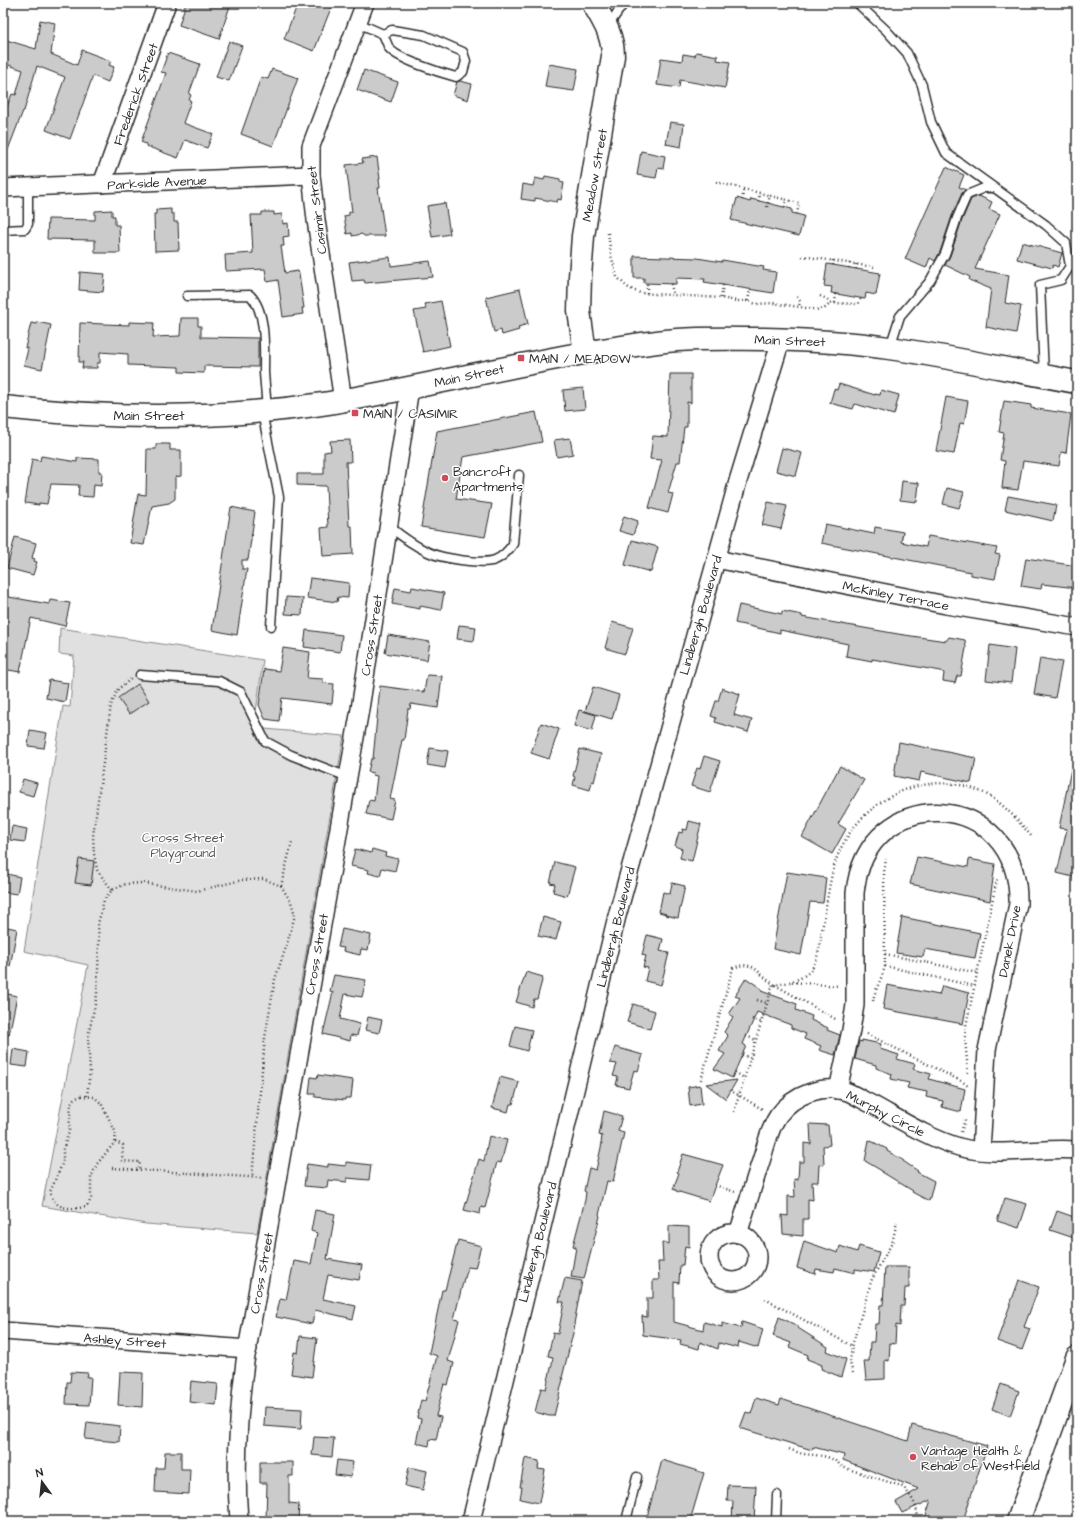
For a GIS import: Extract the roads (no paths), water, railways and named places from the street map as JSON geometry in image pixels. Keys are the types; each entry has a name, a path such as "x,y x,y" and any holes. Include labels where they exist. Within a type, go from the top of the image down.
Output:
{"main road":[{"name":"Meadow Street","path":"585,353 579,311 580,277 584,236 612,64 612,43 607,27 593,3"},
{"name":"Main Street","path":"3,409 60,413 183,416 264,411 343,400 410,388 501,368 623,346 688,339 730,338 829,342 889,348 1077,382"},
{"path":"1018,1521 1077,1358"}],"street":[{"name":"Frederick Street","path":"102,184 167,3"},
{"name":"Casimir Street","path":"343,400 310,175 311,146 365,3"},
{"name":"Parkside Avenue","path":"3,188 310,175"},
{"name":"Lindbergh Boulevard","path":"471,1521 617,916 738,481 781,340"},
{"name":"Cross Street","path":"239,1521 238,1484 242,1387 348,776 410,388"},
{"name":"McKinley Terrace","path":"716,560 946,605 1077,627"},
{"name":"Danek Drive","path":"838,1090 851,1030 855,990 855,893 857,880 866,855 882,834 898,823 916,815 929,813 956,815 974,822 991,833 1000,842 1007,853 1016,878 1018,891 1018,904 987,1050 981,1151"},
{"name":"Murphy Circle","path":"738,1234 768,1138 777,1117 785,1107 795,1099 827,1089 848,1092 939,1140 960,1147 981,1151 1003,1152 1056,1149 1077,1150"},
{"name":"Ashley Street","path":"3,1331 248,1349"}],"lane":[{"path":"607,27 624,3"},
{"path":"857,3 886,30 907,53 922,85 931,122 946,153 1046,225 1066,244 1070,266 1061,280 1040,285 1044,376"},
{"path":"358,23 383,34 390,49 397,55 456,77 463,72 466,62 463,52 424,35 392,30 383,34"},
{"path":"3,230 25,229 28,224 28,188"},
{"path":"889,348 900,316 930,281 945,254 967,195 984,188 994,188"},
{"path":"187,296 250,295 256,301 263,332 264,411 279,497 271,626"},
{"path":"388,526 417,547 438,556 480,562 495,560 507,553 513,544 519,475"},
{"path":"140,675 219,681 241,692 265,741 291,755 348,776"},
{"path":"626,1521 637,1477"},
{"path":"776,1521 777,1495"}],"place":[{"name":"MAIN / MEADOW","path":"521,358"},
{"name":"MAIN / CASIMIR","path":"355,413"},
{"name":"Bancroft Apartments","path":"445,478"},
{"name":"Vantage Health & Rehab of Westfield","path":"913,1457"}],"park label":[{"name":"Cross Street Playground","path":"183,844"}]}
